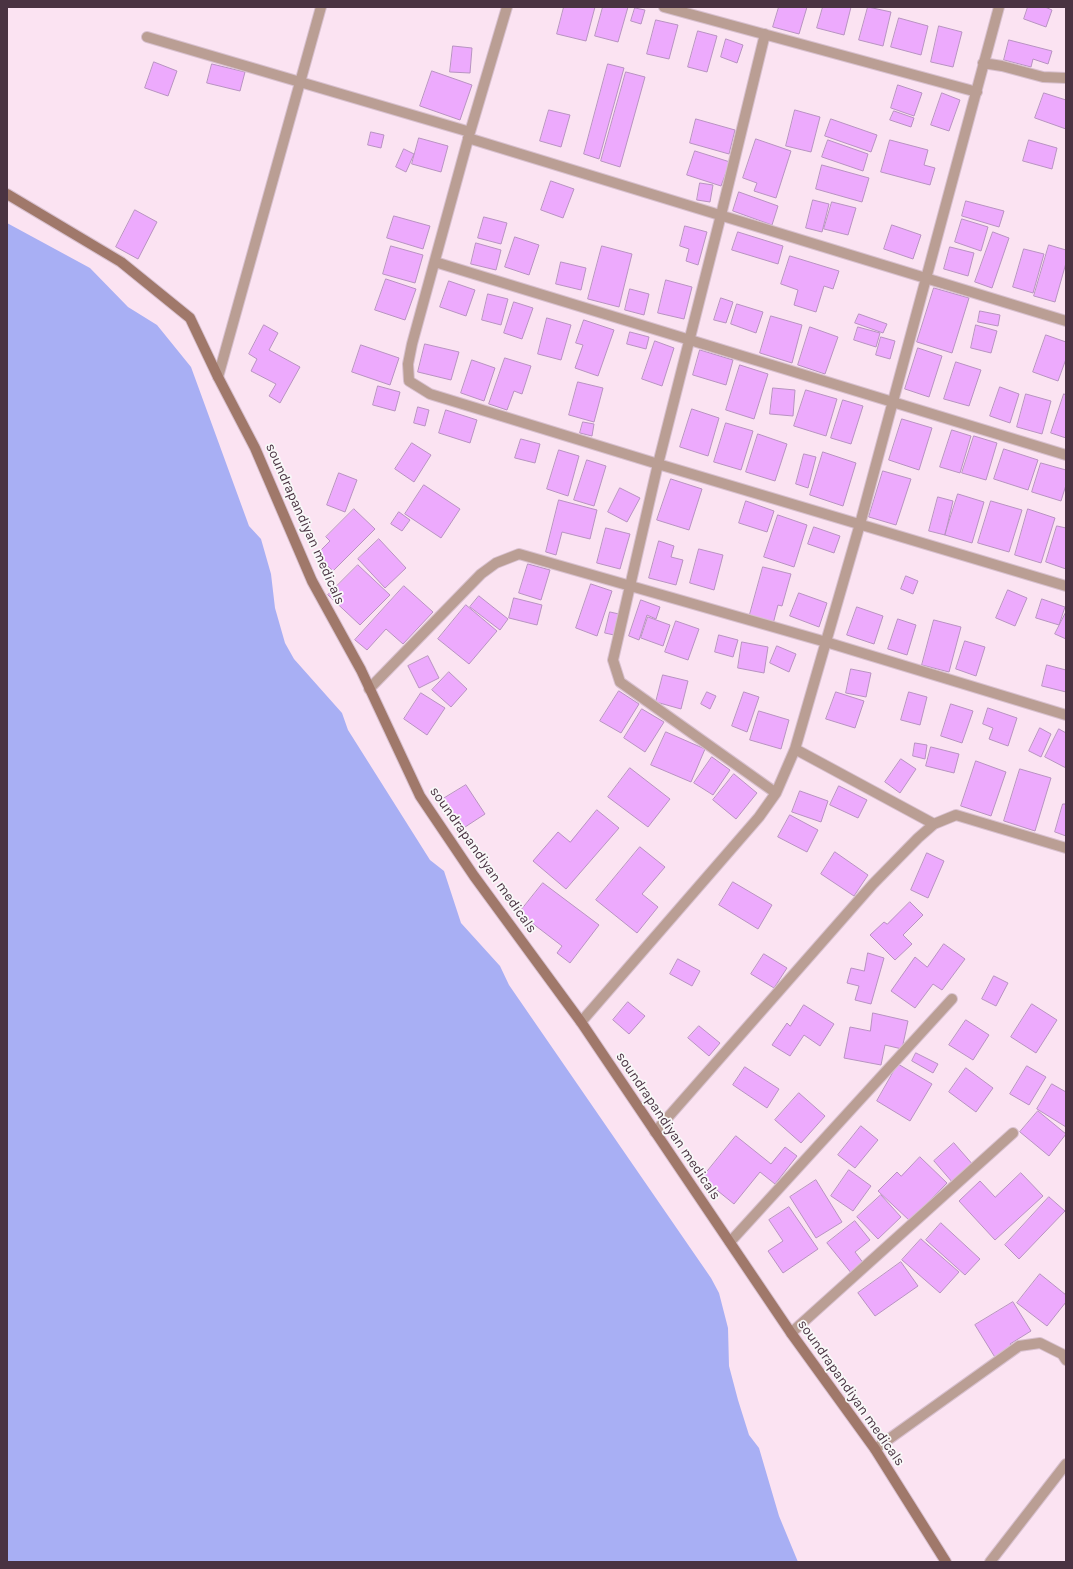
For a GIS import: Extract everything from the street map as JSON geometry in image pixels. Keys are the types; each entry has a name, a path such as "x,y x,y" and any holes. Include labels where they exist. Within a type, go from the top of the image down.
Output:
{"main road":[{"name":"soundrapandiyan medicals","path":"7,194 121,262 190,318 218,377 255,448 312,581 369,689 420,796 474,876 581,1022 791,1333 875,1449 946,1562"}],"street":[{"path":"218,377 322,7"},
{"path":"507,7 469,135 412,344 408,364 409,381 430,394 1066,586"},
{"path":"664,7 977,92"},
{"path":"581,1022 759,817 776,793 795,749 860,524 999,7"},
{"path":"765,34 722,216 658,464 613,660 620,682 776,793"},
{"path":"147,37 469,135 722,216 1066,321"},
{"path":"984,63 1043,77 1066,78"},
{"path":"435,262 1066,455"},
{"path":"369,689 481,574 496,563 519,554 826,642 1066,715"},
{"path":"795,749 934,824"},
{"path":"655,1132 873,884 934,824 956,815 1066,848"},
{"path":"730,1242 952,999"},
{"path":"791,1333 1013,1132"},
{"path":"875,1449 1019,1346 1040,1343 1062,1354 1066,1360"},
{"path":"990,1562 1066,1464"}],"water":[{"path":"7,223 90,268 128,307 157,325 191,367 249,526 261,539 271,574 275,608 285,643 294,659 342,713 348,730 430,860 444,871 461,923 500,966 509,985 711,1278 719,1293 728,1328 729,1366 738,1400 749,1435 759,1448 779,1516 798,1562 7,1562"}],"building":[{"path":"564,7 595,7 586,41 557,34"},
{"path":"603,7 628,7 618,42 595,36"},
{"path":"779,7 807,7 799,34 773,27"},
{"path":"823,7 851,7 844,35 817,28"},
{"path":"868,7 891,12 883,46 859,40"},
{"path":"1028,7 1045,7 1052,10 1046,27 1024,19"},
{"path":"635,8 645,10 641,24 631,21"},
{"path":"899,18 928,26 921,55 891,47"},
{"path":"656,20 678,25 669,59 647,54"},
{"path":"939,26 962,32 953,67 931,62"},
{"path":"698,31 717,36 707,72 688,67"},
{"path":"726,39 743,45 737,63 721,57"},
{"path":"1009,40 1052,51 1048,64 1033,59 1031,67 1004,60"},
{"path":"453,46 472,48 470,73 450,72"},
{"path":"154,62 177,71 168,96 145,88"},
{"path":"212,64 245,72 240,91 207,83"},
{"path":"608,64 624,68 599,159 584,154"},
{"path":"432,71 472,85 460,120 420,106"},
{"path":"626,72 645,77 620,167 601,161"},
{"path":"898,85 922,93 914,116 891,108"},
{"path":"942,93 960,100 949,131 931,125"},
{"path":"1044,93 1066,100 1066,129 1035,118"},
{"path":"549,110 570,115 561,147 540,141"},
{"path":"795,110 820,117 811,152 786,146"},
{"path":"894,111 914,118 911,127 890,120"},
{"path":"696,119 735,130 729,154 690,143"},
{"path":"831,119 877,135 871,152 825,136"},
{"path":"371,132 384,135 381,148 368,145"},
{"path":"419,138 448,146 441,172 412,164"},
{"path":"756,139 791,151 776,198 754,191 757,183 743,178"},
{"path":"828,140 868,154 863,171 822,157"},
{"path":"890,140 928,150 924,165 935,168 930,185 881,172"},
{"path":"1029,140 1057,148 1052,169 1023,161"},
{"path":"404,149 414,154 406,172 396,167"},
{"path":"695,151 730,162 721,186 687,175"},
{"path":"822,165 869,178 862,202 816,189"},
{"path":"551,181 574,189 563,218 541,210"},
{"path":"700,183 713,185 710,202 697,200"},
{"path":"739,192 778,206 772,225 733,211"},
{"path":"813,200 829,204 822,232 806,228"},
{"path":"966,201 1004,211 999,227 962,216"},
{"path":"832,202 856,208 848,235 824,229"},
{"path":"135,210 157,222 138,259 116,247"},
{"path":"394,216 430,226 423,249 387,238"},
{"path":"484,217 507,223 501,244 478,238"},
{"path":"962,219 988,227 981,251 955,242"},
{"path":"892,225 921,235 913,259 884,249"},
{"path":"685,226 707,232 698,265 686,261 689,249 680,246"},
{"path":"738,232 783,246 778,264 732,250"},
{"path":"993,232 1009,238 992,288 975,282"},
{"path":"515,237 539,245 529,275 505,267"},
{"path":"476,243 501,250 496,270 471,264"},
{"path":"1049,245 1066,250 1066,263 1055,302 1034,296"},
{"path":"391,246 423,255 415,283 383,274"},
{"path":"602,246 632,254 619,307 588,299"},
{"path":"950,247 974,253 968,276 944,269"},
{"path":"1024,249 1044,254 1033,293 1013,287"},
{"path":"790,256 839,271 833,289 824,286 816,312 794,305 798,290 781,284"},
{"path":"561,262 586,268 581,290 556,284"},
{"path":"386,279 416,289 405,320 375,310"},
{"path":"666,280 692,287 684,319 658,313"},
{"path":"449,281 475,290 466,316 440,307"},
{"path":"934,288 969,298 952,353 917,342"},
{"path":"630,289 649,294 644,315 625,310"},
{"path":"488,294 508,299 501,325 482,320"},
{"path":"721,298 733,302 726,323 714,320"},
{"path":"514,302 533,308 522,339 504,333"},
{"path":"737,304 763,312 756,333 731,324"},
{"path":"980,311 1000,315 998,326 978,322"},
{"path":"859,314 887,324 883,333 855,323"},
{"path":"771,316 802,325 792,363 760,353"},
{"path":"547,318 571,325 561,360 538,354"},
{"path":"584,320 614,330 598,376 575,368 583,345 576,343"},
{"path":"264,325 278,333 269,350 300,367 280,403 269,396 276,384 251,371 257,359 249,354"},
{"path":"976,325 997,331 991,353 971,348"},
{"path":"810,327 838,337 825,374 798,365"},
{"path":"858,327 880,333 876,347 854,340"},
{"path":"630,332 649,337 646,349 627,344"},
{"path":"1046,335 1066,342 1066,359 1058,381 1033,372"},
{"path":"881,337 895,341 890,359 876,355"},
{"path":"655,341 674,348 662,386 642,379"},
{"path":"425,344 459,352 451,380 418,372"},
{"path":"361,345 399,358 390,385 352,372"},
{"path":"918,348 942,356 929,397 905,389"},
{"path":"700,350 733,360 726,385 693,375"},
{"path":"505,358 531,366 522,394 514,391 507,410 489,404"},
{"path":"472,360 495,368 484,401 461,393"},
{"path":"956,362 981,370 969,406 944,399"},
{"path":"740,365 768,374 754,419 726,410"},
{"path":"578,382 603,388 594,422 569,415"},
{"path":"378,386 400,392 395,411 373,405"},
{"path":"1000,387 1019,394 1010,423 990,416"},
{"path":"773,388 795,390 793,416 770,414"},
{"path":"806,390 837,399 826,436 794,426"},
{"path":"1026,394 1051,401 1042,434 1017,427"},
{"path":"1064,394 1066,395 1066,438 1051,433"},
{"path":"843,400 863,406 851,444 831,438"},
{"path":"418,407 429,410 425,426 414,423"},
{"path":"692,409 719,418 708,456 680,447"},
{"path":"446,410 477,420 470,443 439,433"},
{"path":"902,419 932,428 919,470 889,460"},
{"path":"583,422 594,424 592,436 580,433"},
{"path":"726,423 753,431 741,470 714,462"},
{"path":"952,430 971,436 960,473 940,467"},
{"path":"758,434 787,444 775,481 746,472"},
{"path":"974,436 997,443 986,480 962,473"},
{"path":"521,439 540,444 535,463 515,458"},
{"path":"412,443 431,455 414,482 395,469"},
{"path":"1004,449 1038,460 1028,490 994,479"},
{"path":"559,450 579,456 568,496 547,489"},
{"path":"823,452 856,463 843,506 810,495"},
{"path":"804,454 816,457 808,488 796,484"},
{"path":"587,460 606,466 594,506 574,500"},
{"path":"1041,463 1066,470 1066,485 1061,501 1032,492"},
{"path":"883,471 911,479 896,525 869,517"},
{"path":"339,473 357,480 345,512 327,505"},
{"path":"671,479 702,489 689,530 657,520"},
{"path":"424,485 460,509 441,538 405,514"},
{"path":"620,488 640,498 627,522 608,512"},
{"path":"958,494 984,502 972,543 945,535"},
{"path":"938,497 953,501 945,535 929,531"},
{"path":"559,500 597,510 590,539 562,532 556,555 546,552"},
{"path":"746,501 774,511 767,532 739,523"},
{"path":"991,501 1022,510 1009,552 978,543"},
{"path":"354,509 375,529 333,571 316,555 330,541 326,537"},
{"path":"1028,509 1055,518 1041,563 1015,555"},
{"path":"399,512 410,520 402,531 391,524"},
{"path":"778,515 807,525 794,567 764,557"},
{"path":"1057,526 1066,528 1066,569 1046,562"},
{"path":"814,527 840,536 834,553 808,544"},
{"path":"606,528 630,534 620,569 597,563"},
{"path":"379,539 406,568 385,588 358,559"},
{"path":"659,541 674,546 671,557 683,560 676,585 649,578"},
{"path":"699,549 723,555 714,590 690,583"},
{"path":"528,564 550,570 541,600 519,593"},
{"path":"358,565 390,595 360,625 328,595"},
{"path":"763,567 791,574 782,606 778,605 773,624 749,618"},
{"path":"906,576 918,581 913,594 901,589"},
{"path":"591,584 612,591 597,636 576,628"},
{"path":"404,586 433,612 403,644 386,629 367,650 355,640"},
{"path":"1008,590 1027,598 1015,626 996,618"},
{"path":"799,593 827,603 819,627 790,616"},
{"path":"479,596 508,619 500,630 470,607"},
{"path":"514,598 542,605 537,625 509,618"},
{"path":"1042,599 1065,607 1059,625 1036,618"},
{"path":"641,600 660,607 656,619 647,615 639,640 629,636"},
{"path":"466,605 497,631 469,664 438,639"},
{"path":"857,607 883,616 874,644 847,635"},
{"path":"610,612 619,614 614,635 605,633"},
{"path":"1066,612 1066,639 1055,634"},
{"path":"648,617 670,625 663,646 641,638"},
{"path":"898,619 916,625 907,655 888,649"},
{"path":"934,620 961,627 949,672 922,665"},
{"path":"676,621 699,629 688,660 665,652"},
{"path":"719,635 738,640 733,657 715,652"},
{"path":"965,641 985,647 976,676 956,669"},
{"path":"742,642 768,647 764,673 738,668"},
{"path":"777,646 796,654 789,672 770,663"},
{"path":"428,656 439,678 419,688 408,666"},
{"path":"1047,665 1066,670 1066,692 1042,686"},
{"path":"851,669 871,673 866,697 846,693"},
{"path":"449,672 467,689 451,707 432,690"},
{"path":"663,675 688,681 681,709 656,702"},
{"path":"619,691 639,704 621,733 600,721"},
{"path":"707,692 716,696 710,709 701,704"},
{"path":"744,692 759,697 747,732 732,726"},
{"path":"836,692 864,701 855,728 826,719"},
{"path":"909,692 927,697 920,725 901,720"},
{"path":"421,693 445,708 427,735 404,719"},
{"path":"951,704 973,711 962,743 941,736"},
{"path":"988,708 1017,718 1008,746 989,739 993,728 983,724"},
{"path":"642,709 664,722 645,752 624,738"},
{"path":"759,711 789,720 781,749 750,740"},
{"path":"1040,728 1051,734 1041,757 1029,751"},
{"path":"1059,729 1066,733 1066,768 1045,757"},
{"path":"666,732 705,749 691,782 651,765"},
{"path":"915,743 927,745 925,759 913,756"},
{"path":"931,747 959,754 954,773 926,766"},
{"path":"712,757 730,770 713,795 694,783"},
{"path":"901,759 916,769 900,793 885,782"},
{"path":"976,761 1006,772 991,816 961,806"},
{"path":"630,768 670,799 648,827 608,797"},
{"path":"1020,769 1051,778 1035,831 1004,821"},
{"path":"734,774 757,793 736,819 713,800"},
{"path":"466,785 485,814 462,829 443,799"},
{"path":"839,786 867,800 858,818 830,805"},
{"path":"800,791 828,801 821,822 792,812"},
{"path":"1063,804 1066,804 1066,836 1055,832"},
{"path":"597,810 619,828 566,889 533,861 558,832 570,842"},
{"path":"790,815 818,830 807,852 778,837"},
{"path":"640,847 665,867 642,894 658,907 637,933 596,900"},
{"path":"835,852 868,875 854,896 821,874"},
{"path":"927,853 944,861 928,898 911,890"},
{"path":"733,882 772,905 758,929 719,905"},
{"path":"543,883 599,925 570,963 557,953 562,946 519,913"},
{"path":"910,902 923,915 903,935 912,944 895,960 870,935 884,922 887,924"},
{"path":"944,944 965,959 942,990 933,984 915,1008 891,991 915,957 927,967"},
{"path":"868,953 884,958 871,1004 855,1000 859,986 847,983 851,968 864,971"},
{"path":"764,954 787,968 774,988 751,974"},
{"path":"678,959 700,971 692,986 670,974"},
{"path":"994,976 1008,983 996,1006 982,999"},
{"path":"628,1002 645,1016 629,1034 613,1020"},
{"path":"1032,1004 1057,1020 1036,1053 1011,1037"},
{"path":"804,1005 834,1024 820,1046 804,1035 790,1056 772,1045 787,1023 790,1026"},
{"path":"873,1013 908,1021 902,1049 885,1045 881,1065 844,1058 850,1027 870,1031"},
{"path":"966,1020 989,1035 973,1060 949,1045"},
{"path":"699,1026 720,1043 709,1056 688,1038"},
{"path":"916,1053 938,1064 933,1073 912,1061"},
{"path":"898,1064 932,1084 910,1121 877,1101"},
{"path":"1027,1066 1046,1077 1029,1105 1010,1094"},
{"path":"745,1067 779,1089 767,1108 733,1085"},
{"path":"966,1068 993,1088 976,1112 949,1092"},
{"path":"1052,1084 1066,1092 1066,1127 1037,1109"},
{"path":"799,1093 825,1116 801,1143 775,1120"},
{"path":"1038,1111 1066,1134 1049,1156 1020,1132"},
{"path":"861,1126 878,1140 855,1168 838,1155"},
{"path":"736,1136 771,1164 785,1147 797,1156 775,1184 760,1172 734,1204 702,1178"},
{"path":"954,1143 974,1166 953,1183 934,1161"},
{"path":"920,1157 947,1183 910,1221 878,1191 897,1172 901,1176"},
{"path":"849,1170 871,1186 853,1211 831,1196"},
{"path":"1021,1173 1043,1196 995,1240 959,1201 980,1181 995,1197"},
{"path":"816,1180 842,1222 816,1238 790,1197"},
{"path":"881,1195 901,1217 878,1239 857,1217"},
{"path":"1049,1197 1065,1211 1019,1259 1005,1245"},
{"path":"789,1207 818,1249 783,1273 768,1251 783,1241 769,1220"},
{"path":"855,1221 870,1240 855,1252 864,1264 852,1274 827,1243"},
{"path":"941,1223 980,1259 965,1275 926,1240"},
{"path":"921,1239 959,1272 940,1293 902,1260"},
{"path":"901,1262 918,1286 875,1316 858,1293"},
{"path":"1040,1274 1066,1295 1066,1302 1047,1326 1017,1303"},
{"path":"1013,1302 1031,1331 1010,1344 1013,1348 996,1359 975,1325"}]}
